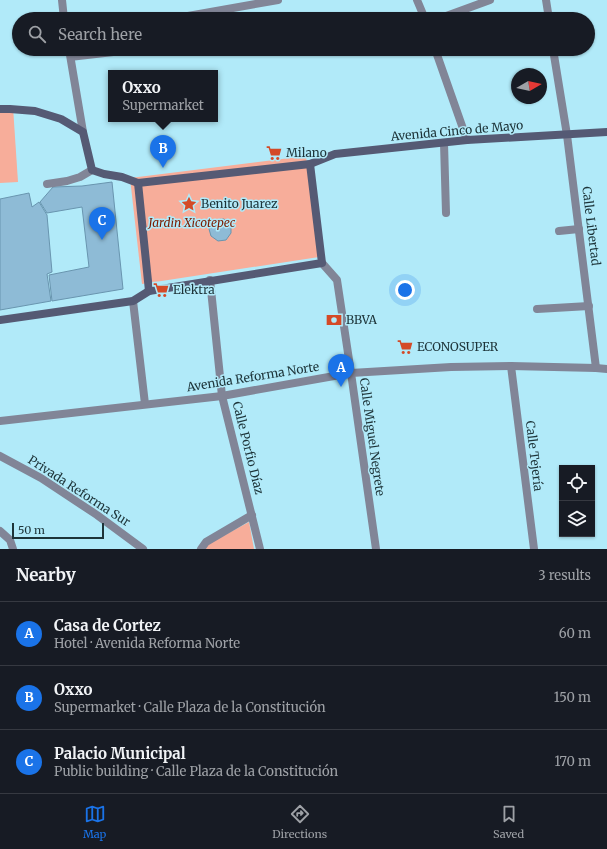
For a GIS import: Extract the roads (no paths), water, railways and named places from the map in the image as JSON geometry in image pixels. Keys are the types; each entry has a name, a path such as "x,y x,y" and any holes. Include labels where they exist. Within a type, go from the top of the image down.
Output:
{"street":[{"path":"62,0 63,12"},
{"path":"223,0 224,9"},
{"path":"210,12 278,0"},
{"path":"417,0 422,12"},
{"path":"457,12 490,0"},
{"path":"546,0 548,12"},
{"path":"438,56 468,140"},
{"name":"Calle Libertad","path":"554,56 567,135 596,368"},
{"path":"70,58 83,132 92,170"},
{"path":"0,109 35,111 61,119 83,132"},
{"name":"Avenida Cinco de Mayo","path":"138,183 310,164 335,154 444,142 607,132"},
{"path":"444,142 446,213"},
{"path":"0,320 133,301 149,291 322,263 310,164"},
{"path":"47,184 67,181 80,177 92,170 122,177 138,183 149,291"},
{"path":"559,231 579,229"},
{"name":"Calle Miguel Negrete","path":"322,263 337,280 376,549"},
{"name":"Calle Porfio Díaz","path":"210,280 222,396 260,549"},
{"path":"133,301 145,404"},
{"path":"536,309 589,306"},
{"name":"Avenida Reforma Norte","path":"0,421 222,396 351,373 451,367 511,366 607,369"},
{"name":"Calle Tejería","path":"511,366 534,549"},
{"name":"Privada Reforma Sur","path":"0,456 41,478 97,515 143,549"},
{"path":"201,549 206,542 252,515"},
{"path":"0,531 10,540 13,549"}],"lane":[{"path":"70,58 87,56"}],"place":[{"name":"Milano","path":"274,153"},
{"name":"Oxxo","path":"163,168"},
{"name":"Benito Juarez","path":"189,204"},
{"name":"Palacio Municipal","path":"102,240"},
{"name":"Elektra","path":"161,290"},
{"name":"BBVA","path":"334,320"},
{"name":"ECONOSUPER","path":"405,347"},
{"name":"Casa de Cortez","path":"341,387"}],"park label":[{"name":"Jardin Xicotepec","path":"192,223"}]}
